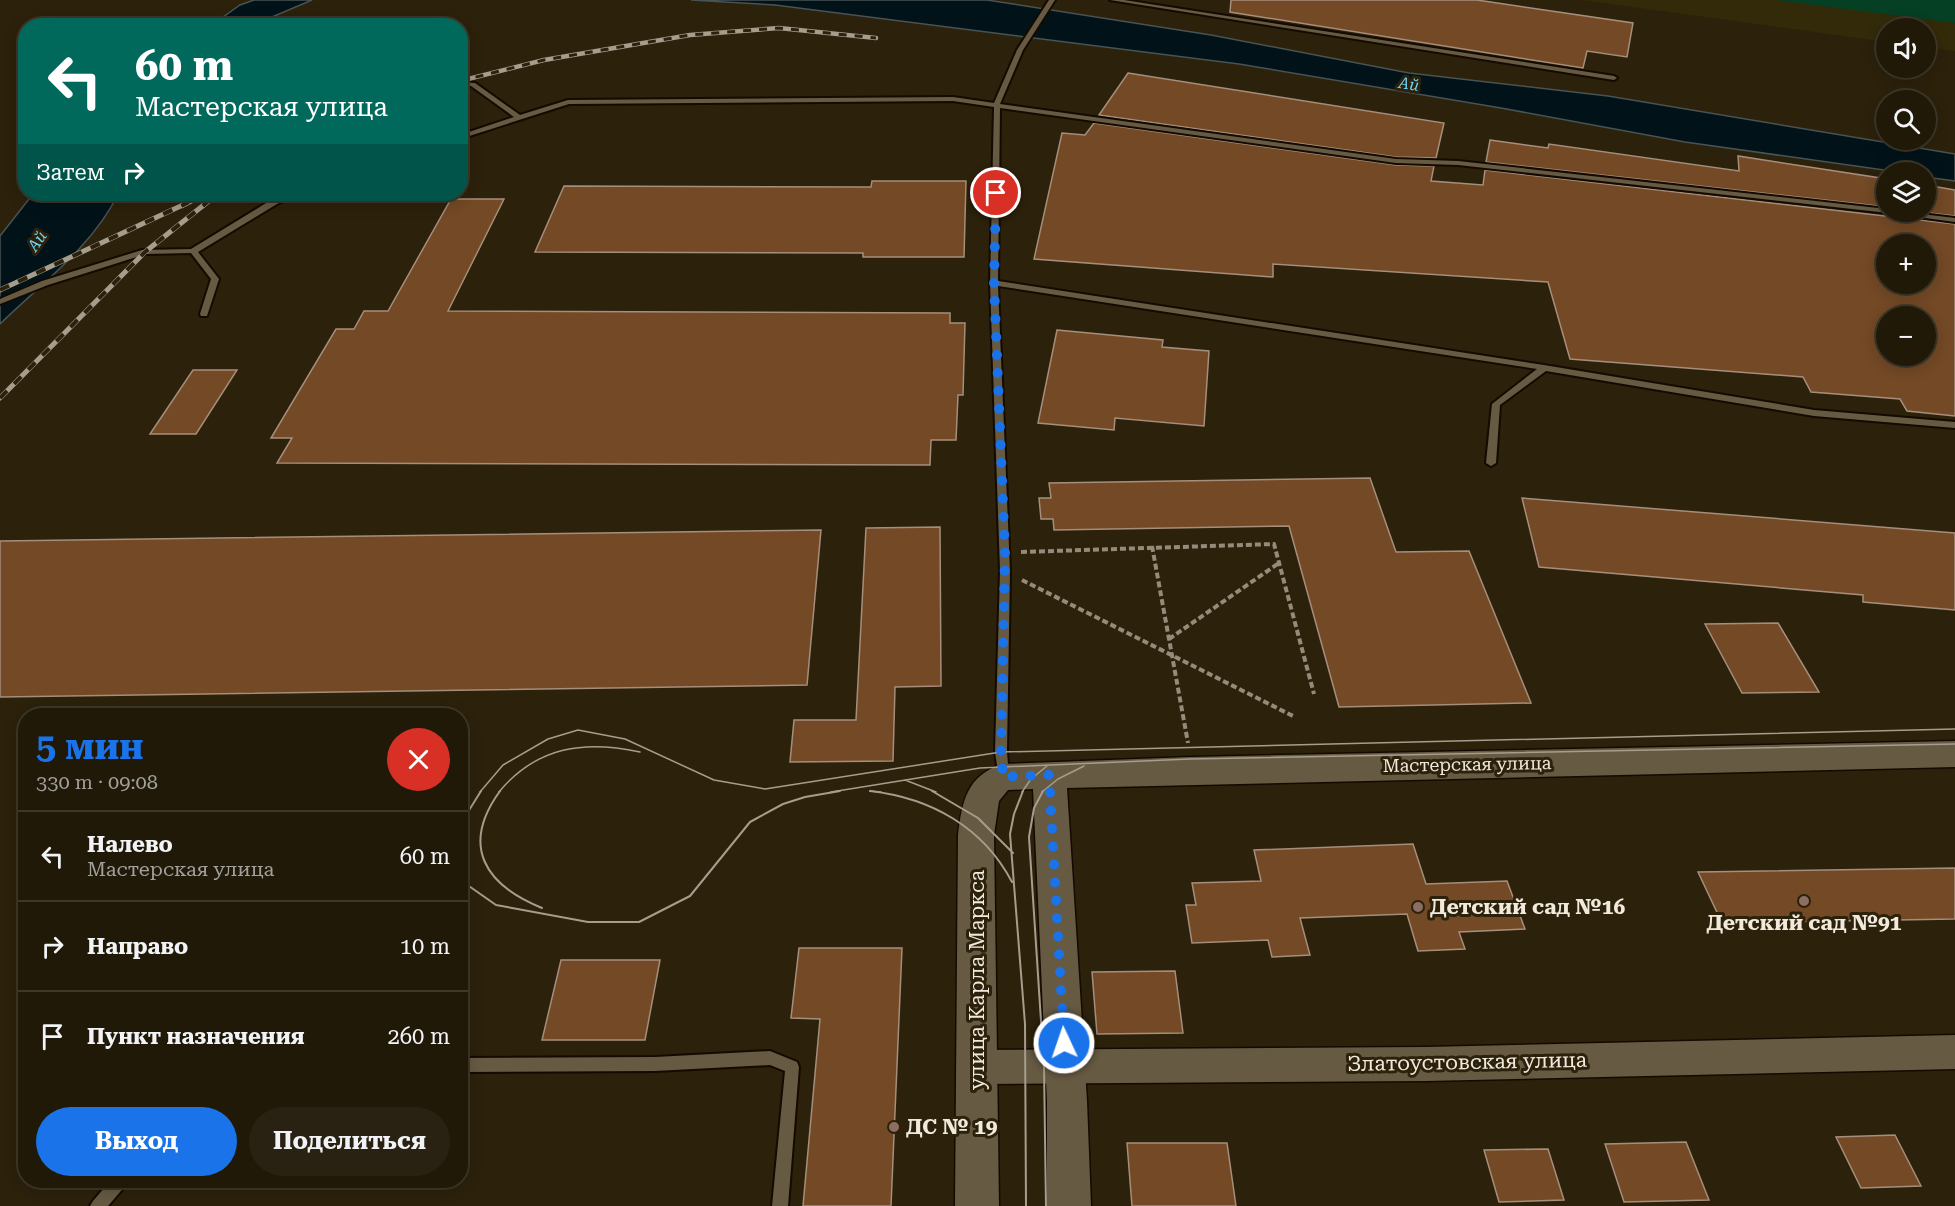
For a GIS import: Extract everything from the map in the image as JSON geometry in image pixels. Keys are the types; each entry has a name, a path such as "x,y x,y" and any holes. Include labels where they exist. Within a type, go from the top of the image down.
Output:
{"main road":[{"name":"Мастерская улица","path":"994,784 1049,775 1190,770 1955,754"},
{"path":"1049,775 1065,1066 1069,1206"},
{"name":"улица Карла Маркса","path":"977,1206 976,835 977,818 994,784"}],"street":[{"name":"Златоустовская улица","path":"978,1067 1426,1064 1955,1052"}],"lane":[{"path":"994,784 1001,752 1005,571 994,283 997,104 1020,50 1051,0"},
{"path":"1113,0 1614,78"},
{"path":"468,84 473,84 519,118"},
{"path":"468,134 568,102 953,99 1396,161 1458,163 1772,200 1876,210"},
{"path":"0,302 45,283 145,252 193,251 277,201"},
{"path":"1936,217 1955,220"},
{"path":"193,251 215,279 204,314"},
{"path":"994,283 1544,368 1815,413 1955,425"},
{"path":"1491,463 1496,404 1544,368"},
{"path":"468,1065 655,1064 770,1058 792,1067 780,1206"},
{"path":"98,1206 114,1188"}],"path":[{"path":"1005,553 1152,546 1274,544 1314,693"},
{"path":"1152,546 1174,656 1190,770"},
{"path":"1169,639 1279,563"},
{"path":"1005,571 1293,716"}],"green space":[{"path":"1707,0 1955,0 1955,31 1936,29 1936,18 1876,18 1876,21"}],"sand":[{"path":"1582,0 1777,0 1916,18 1876,18 1876,40"},
{"path":"1936,21 1955,23 1955,51 1936,48"}],"water":[{"path":"254,0 312,0 270,18 222,18 240,5"},
{"name":"Ай","path":"691,0 987,0 1211,35 1409,73 1608,96 1876,141 1876,150 1931,150 1955,154 1955,181 1936,178 1936,162 1876,162 1876,169 1685,142 1239,64 775,5"},
{"name":"Ай","path":"28,201 114,201 95,231 65,264 0,324 0,236"}],"building":[{"path":"1231,0 1477,0 1633,23 1627,57 1587,51 1583,68 1230,12"},
{"path":"1128,73 1444,123 1436,158 1396,157 1099,115"},
{"path":"1094,123 1396,165 1434,166 1431,181 1483,185 1485,170 1876,215 1876,222 1955,224 1955,416 1907,411 1900,399 1811,392 1803,377 1570,359 1548,282 1273,264 1273,277 1034,259 1062,133 1085,135"},
{"path":"1490,140 1548,148 1549,144 1739,171 1738,156 1876,177 1876,206 1486,162"},
{"path":"872,181 966,181 964,257 863,257 863,253 535,252 564,186 871,187"},
{"path":"1936,187 1955,190 1955,216 1936,214"},
{"path":"504,199 448,311 950,313 950,323 965,323 963,395 958,395 956,440 931,440 930,465 277,463 292,438 271,438 336,329 354,329 364,311 388,311 450,201"},
{"path":"1057,330 1163,340 1162,347 1209,351 1204,426 1115,418 1114,430 1038,423"},
{"path":"193,370 237,370 196,434 150,434"},
{"path":"1370,478 1396,552 1469,551 1531,703 1339,707 1289,526 1054,530 1053,519 1041,519 1039,498 1051,498 1049,483"},
{"path":"1522,498 1955,533 1955,610 1863,602 1863,595 1539,567"},
{"path":"940,527 941,686 895,687 893,761 790,762 794,720 856,720 866,528"},
{"path":"821,530 807,685 0,697 0,541"},
{"path":"1778,623 1819,692 1742,693 1705,624"},
{"path":"1413,844 1426,884 1507,881 1525,929 1459,932 1465,949 1418,951 1407,914 1300,918 1310,955 1272,957 1268,940 1192,943 1186,905 1196,905 1192,883 1261,881 1254,850"},
{"path":"1955,868 1955,919 1722,923 1698,872"},
{"path":"799,948 902,948 891,1206 803,1206 820,1019 791,1018"},
{"path":"561,960 660,960 645,1040 542,1040"},
{"path":"1175,971 1183,1033 1097,1034 1092,972"},
{"path":"1895,1135 1921,1186 1861,1188 1836,1137"},
{"path":"1686,1142 1709,1200 1624,1202 1605,1144"},
{"path":"1127,1143 1227,1143 1236,1206 1132,1206"},
{"path":"1548,1149 1564,1200 1499,1202 1484,1150"}],"tram line":[{"path":"480,792 503,765 548,739 578,730 625,739 714,780 765,789 1001,752 1955,729"},
{"path":"905,780 980,768 1190,759 1955,744"},
{"path":"500,791 529,765 563,750 600,747 640,752"},
{"path":"1022,792 1031,779 1047,766"},
{"path":"1043,791 1058,779 1084,766"},
{"path":"831,792 905,780"},
{"path":"905,780 936,792"},
{"path":"468,812 481,791"},
{"path":"500,791 488,811 482,829 481,846 485,862 493,875 506,888 522,899 542,908"},
{"path":"468,885 496,905 588,922 639,922 690,896 750,822 783,804 805,797 840,791"},
{"path":"881,792 870,791 914,800 953,819 986,846 1012,882"},
{"path":"932,791 978,818 1011,851"},
{"path":"1011,851 1010,834 1014,814 1023,791"},
{"path":"1043,791 1034,808 1029,837 1044,1067 1046,1206"},
{"path":"1011,851 1025,1024 1026,1206"}],"railway":[{"path":"468,79 544,60 690,35 779,28 876,38"},
{"path":"182,206 192,201"},
{"path":"203,206 209,201"},
{"path":"0,290 185,204"},
{"path":"0,398 145,252 205,204"}],"place":[{"name":"Детский сад №91","path":"1804,901"},
{"name":"Детский сад №16","path":"1418,907"},
{"name":"ДС № 19","path":"894,1127"}],"route":[{"path":"996,193 994,283 1005,553 1001,752 1003,777 1049,775 1064,1043"}]}
